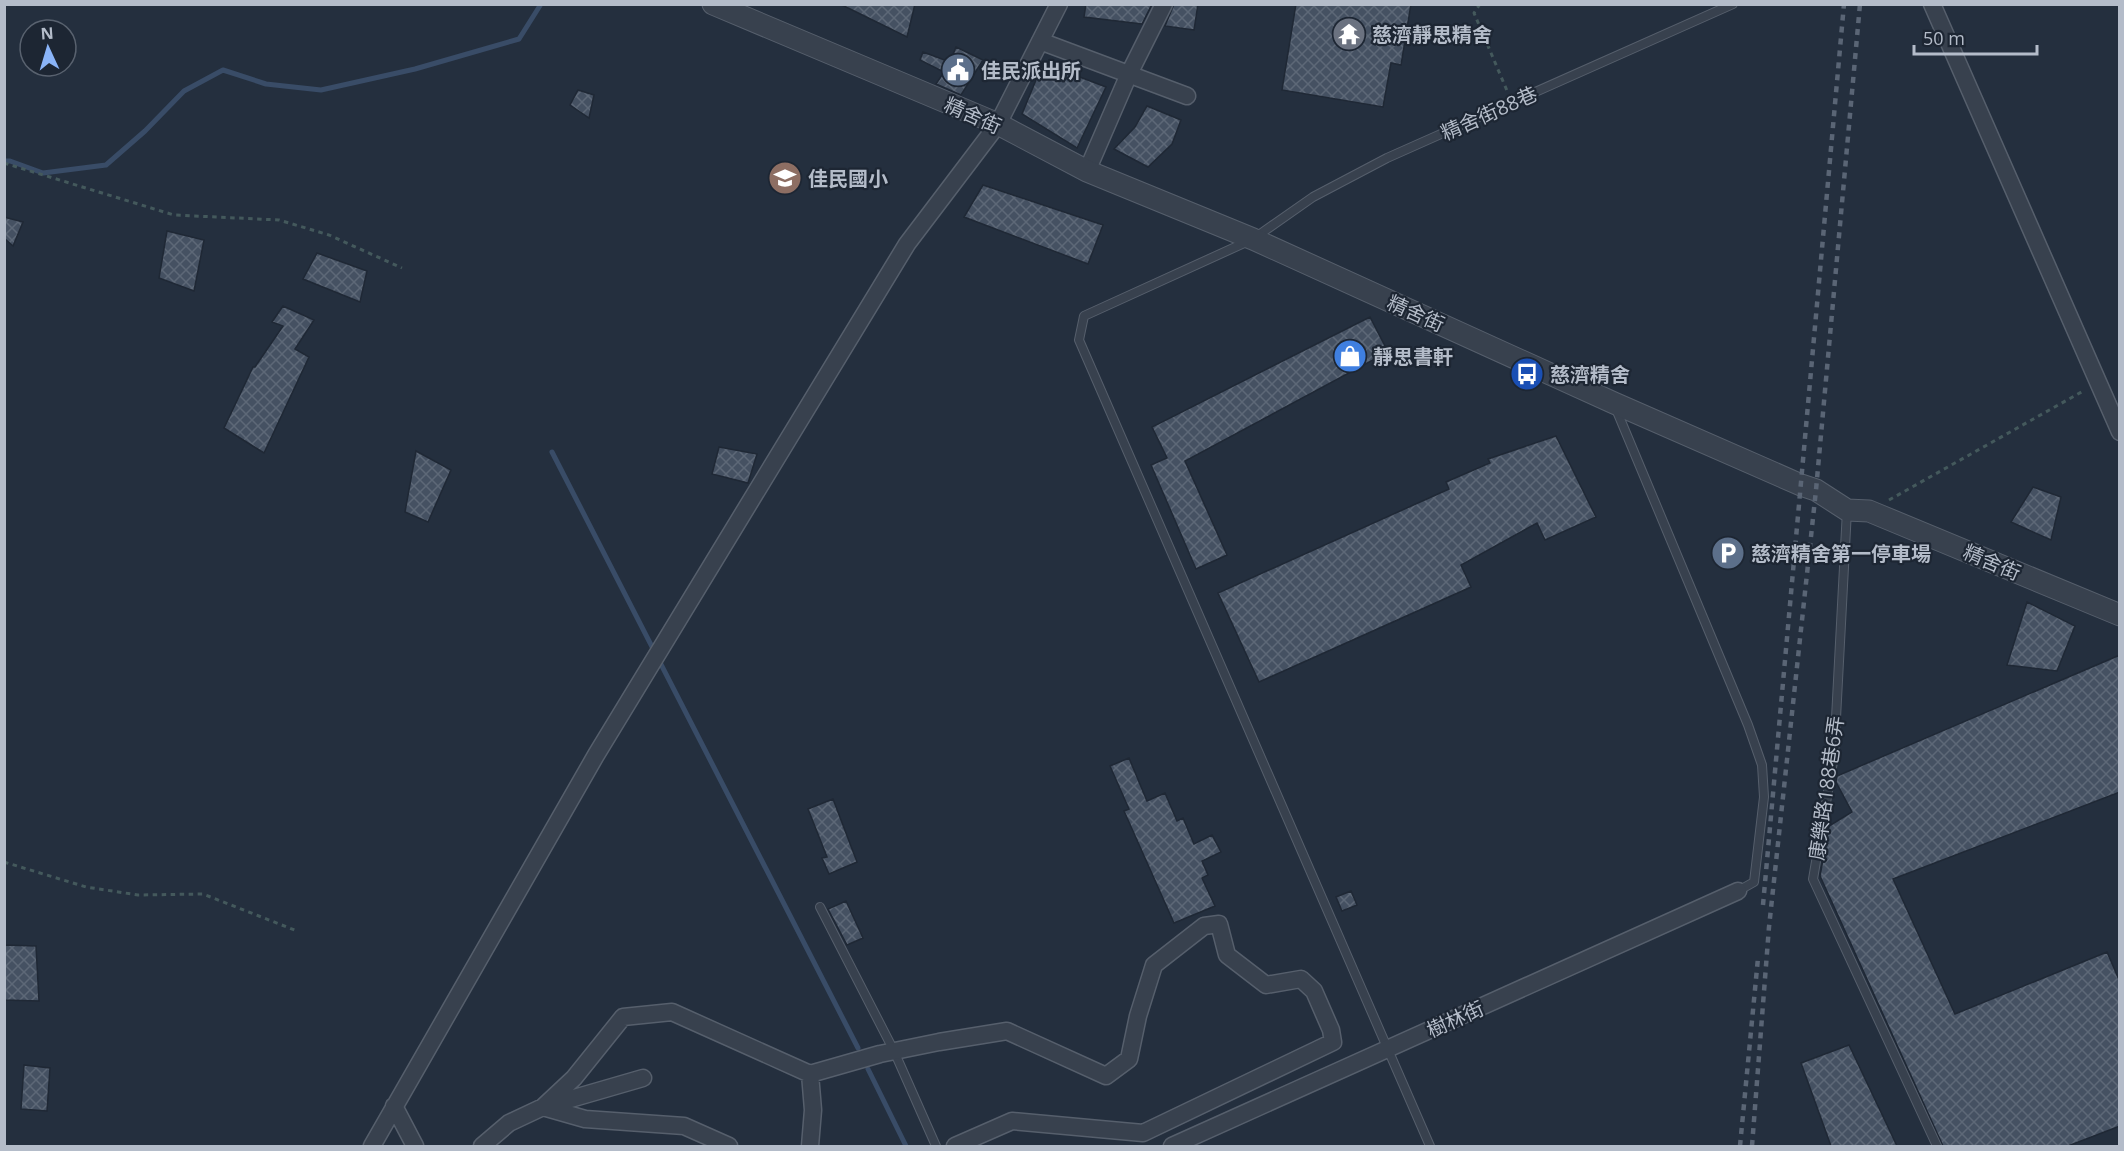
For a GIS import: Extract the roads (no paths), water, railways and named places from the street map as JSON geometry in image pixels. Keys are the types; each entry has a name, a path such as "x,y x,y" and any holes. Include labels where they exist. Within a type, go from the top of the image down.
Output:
{"street":[{"name":"精舍街","path":"713,4 998,124 1087,171 1253,238 1614,403 1816,490 1847,510 1869,511 2119,613"},
{"path":"372,1146 590,764 907,244 998,124 1059,4"},
{"path":"1087,171 1129,74 1164,4"},
{"path":"1932,4 2120,432"},
{"path":"1040,41 1187,96"},
{"name":"樹林街","path":"1172,1146 1738,891"},
{"path":"543,1107 574,1078 623,1017 672,1012 810,1074 894,1051 1007,1031 1106,1076 1129,1059 1138,1016 1154,965 1204,927 1219,924 1227,955 1266,985 1301,979 1314,991 1331,1030 1333,1042 1143,1133 1012,1121 955,1146"},
{"path":"810,1074 813,1110 810,1146"},
{"path":"482,1146 509,1123 543,1107 643,1078"},
{"path":"394,1106 416,1146"},
{"path":"543,1107 585,1119 684,1126 729,1146"}],"lane":[{"name":"精舍街88巷","path":"1388,1050 1079,340 1084,315 1253,238 1313,196 1387,158 1733,4"},
{"path":"1614,403 1762,765 1764,797 1754,882 1738,891"},
{"name":"康樂路188巷6弄","path":"1847,510 1834,756 1813,879 1937,1146"},
{"path":"820,907 894,1051 936,1146"},
{"path":"1388,1050 1430,1146"}],"waterway":[{"path":"4,161 43,173 106,165 145,131 184,91 223,70 266,84 321,90 415,69 519,39 541,4"},
{"path":"552,452 858,1048"},
{"path":"868,1069 906,1146"}],"railway":[{"path":"1763,905 1844,4"},
{"path":"1752,1146 1769,927 1816,490 1860,4"},
{"path":"1740,1146 1758,958"}],"place":[{"name":"慈濟靜思精舍","path":"1349,34"},
{"name":"佳民派出所","path":"958,70"},
{"name":"佳民國小","path":"785,178"},
{"name":"靜思書軒","path":"1350,356"},
{"name":"慈濟精舍","path":"1527,374"},
{"name":"慈濟精舍第一停車場","path":"1728,553"}]}
